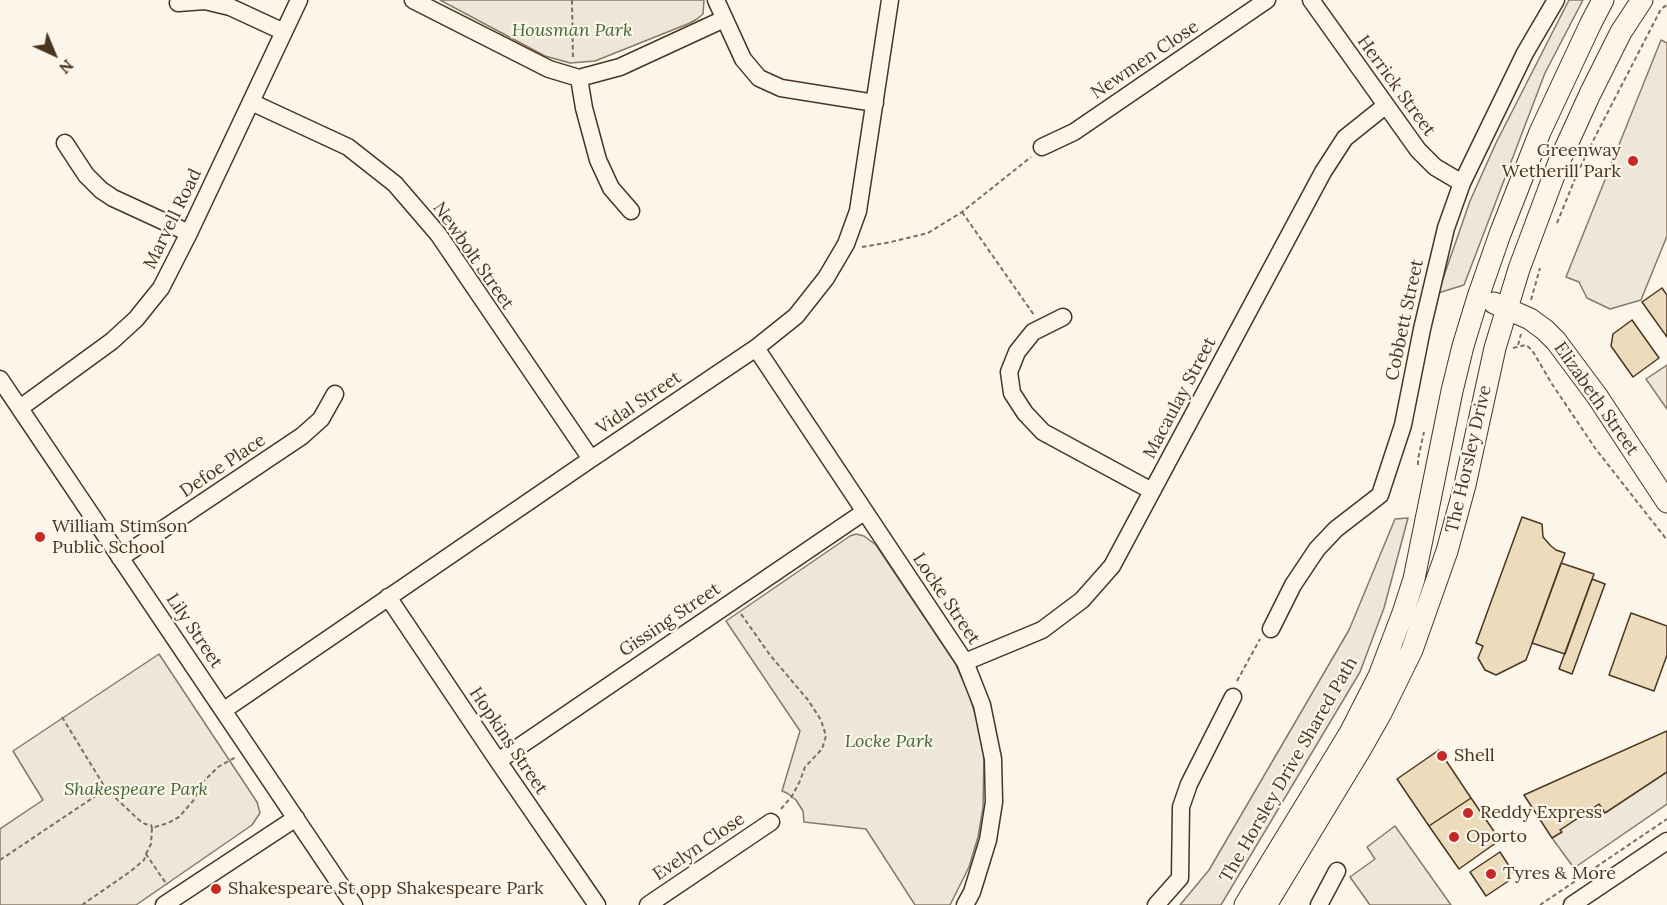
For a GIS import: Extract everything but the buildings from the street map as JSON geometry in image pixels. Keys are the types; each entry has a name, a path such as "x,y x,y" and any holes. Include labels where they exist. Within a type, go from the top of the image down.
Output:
{"main road":[{"name":"The Horsley Drive","path":"1245,905 1350,733 1391,647 1414,579 1455,380 1479,297 1500,234 1540,132 1603,0"},
{"name":"The Horsley Drive","path":"1266,905 1360,750 1386,704 1412,650 1447,551 1506,308 1540,212 1590,94 1621,32 1642,0"},
{"name":"Elizabeth Street","path":"1479,297 1530,319 1545,330 1566,353 1667,502"}],"street":[{"name":"Marvell Road","path":"20,408 112,341 136,319 161,288 299,0"},
{"path":"413,0 549,69 576,77 621,67 724,19"},
{"path":"716,0 743,59 759,78 781,88 875,103"},
{"name":"Vidal Street","path":"224,710 756,348 796,316 826,278 842,249 858,211 890,0"},
{"name":"Newmen Close","path":"1042,147 1074,132 1267,0"},
{"name":"Herrick Street","path":"1311,0 1418,150 1461,183"},
{"name":"Cobbett Street","path":"1271,629 1293,585 1317,549 1336,529 1380,495 1403,425 1443,239 1461,183 1525,54 1556,0"},
{"path":"178,3 205,1 230,7 284,32"},
{"path":"576,77 598,160 611,188 631,211"},
{"name":"Newbolt Street","path":"251,102 348,147 395,184 438,234 591,459"},
{"name":"Macaulay Street","path":"965,662 1042,630 1082,600 1112,566 1323,172 1345,138 1385,106"},
{"path":"65,143 86,175 101,190 113,198 189,233"},
{"path":"1063,317 1033,332 1017,352 1009,372 1012,393 1025,413 1043,432 1152,491"},
{"name":"Locke Street","path":"756,348 965,662 981,705 991,748 994,802 988,840 972,892 964,905"},
{"name":"Lily Street","path":"0,379 354,905"},
{"name":"Defoe Place","path":"120,558 302,436 321,419 335,394"},
{"name":"Gissing Street","path":"498,761 864,512"},
{"name":"Hopkins Street","path":"388,597 597,905"},
{"path":"1156,905 1180,878 1181,807 1189,784 1233,697"},
{"path":"170,901 296,818"},
{"name":"Evelyn Close","path":"648,905 771,822"},
{"path":"1572,905 1667,841"},
{"path":"1319,905 1337,871"}],"path":[{"path":"572,0 576,77"},
{"path":"1555,228 1596,135 1661,9 1667,5"},
{"path":"842,249 891,242 928,233 962,212 1042,147"},
{"path":"962,212 1042,327"},
{"path":"1536,284 1542,260"},
{"path":"1507,352 1518,345 1526,345 1532,350 1552,384 1596,448 1667,540"},
{"path":"1418,468 1426,425"},
{"path":"732,602 770,656 808,700 821,720 826,736 822,749 805,767 792,796 771,822"},
{"path":"1233,697 1238,678 1257,642 1271,629"},
{"path":"62,717 106,789 139,820 151,825 152,828"},
{"path":"152,828 178,817 193,801 202,783 218,767 250,749"},
{"path":"0,860 106,789"},
{"path":"1540,905 1667,819"},
{"path":"82,905 144,860 151,844 152,828"},
{"path":"146,854 170,901"}],"green space":[{"name":"Housman Park","path":"440,0 704,0 703,14 690,23 595,61 570,63 545,56"},
{"path":"1569,0 1583,0 1545,73 1464,285 1438,293 1470,201 1496,143"},
{"path":"1408,518 1384,608 1360,672 1221,905 1180,905 1209,870 1349,630 1395,519"},
{"name":"Locke Park","path":"856,534 864,536 876,545 955,663 969,694 979,727 984,753 983,808 978,837 969,867 950,905 915,905 866,829 804,822 803,811 796,800 782,791 800,731 726,621"},
{"name":"Shakespeare Park","path":"159,654 257,802 260,813 252,825 136,905 0,905 0,829 43,800 13,751"}],"shaded area":[{"path":"1661,40 1667,43 1667,236 1641,300 1610,309 1587,298 1579,282 1566,277"},
{"path":"1667,365 1667,409 1646,379"},
{"path":"1667,772 1667,804 1574,868 1552,838 1599,804"},
{"path":"1395,826 1451,905 1370,905 1350,877 1375,859 1367,847"}],"place":[{"name":"Greenway Wetherill Park","path":"1633,161"},
{"name":"William Stimson Public School","path":"40,537"},
{"name":"Shell","path":"1442,756"},
{"name":"Reddy Express","path":"1468,813"},
{"name":"Oporto","path":"1454,837"},
{"name":"Tyres & More","path":"1491,874"},
{"name":"Shakespeare St opp Shakespeare Park","path":"216,889"}]}
